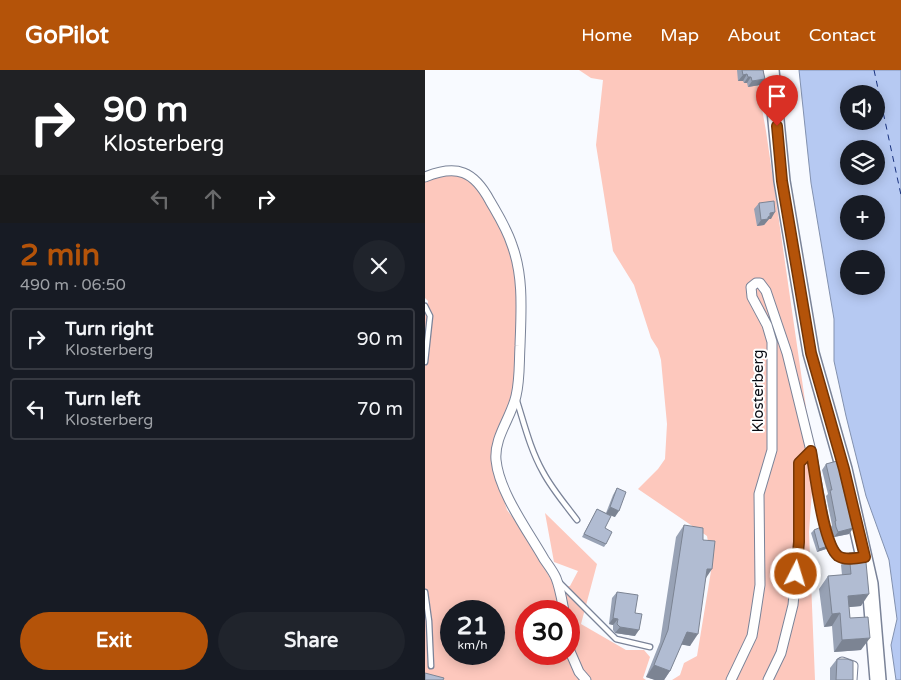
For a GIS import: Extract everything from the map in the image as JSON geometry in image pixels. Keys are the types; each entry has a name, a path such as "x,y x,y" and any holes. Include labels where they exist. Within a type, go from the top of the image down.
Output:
{"main road":[{"path":"771,70 782,181 811,353 844,469 865,557 870,584 878,679"}],"street":[{"path":"425,177 438,172 462,171 474,178 486,193 507,230 513,246 518,266 521,297 519,379 516,397 497,443 496,460 503,484 519,517 556,579 561,600"},
{"name":"Klosterberg","path":"731,680 752,636 760,584 759,494 772,450 772,342 767,325 751,297 751,287 756,282 766,291 782,336 811,451 826,534 834,552 840,557 847,559 865,557"},
{"path":"768,680 781,653 793,605 799,542 799,463 811,451"},
{"path":"842,662 853,666 852,680"},
{"path":"576,665 586,680"}],"lane":[{"path":"425,306 430,316 425,362"},
{"path":"516,397 531,445 542,470 554,490 577,520"},
{"path":"556,579 616,639 650,647"},
{"path":"425,592 429,622 431,666"}],"shaded area":[{"path":"579,70 755,70 766,131 814,463 809,532 815,680 672,680 680,675 684,663 697,656 712,565 707,536 638,489 665,459 667,424 661,360 658,349 651,338 634,285 613,251 596,145 603,80 591,78"},
{"path":"454,175 467,179 477,187 501,230 514,261 517,341 515,376 508,410 493,442 498,481 507,510 522,530 556,588 570,586 578,571 554,562 545,513 597,564 581,624 626,650 644,650 650,657 643,678 646,680 425,680 425,312 428,301 425,298 425,180 438,176"}],"water":[{"path":"799,70 901,70 901,680 896,680 891,645 897,619 889,560 866,496 846,416 834,361 834,319 811,183"}],"building":[{"path":"742,70 763,70 765,79 752,81 751,77 748,77 747,74 743,75"},
{"path":"774,201 775,212 770,213 768,219 761,220 759,203"},
{"path":"837,461 853,528 838,532 826,464"},
{"path":"617,488 626,492 619,511 610,507"},
{"path":"597,509 611,516 605,528 612,532 606,544 584,534"},
{"path":"684,525 703,528 703,540 715,541 712,569 707,569 698,634 687,632 670,671 654,665 668,630"},
{"path":"821,527 828,546 819,549 814,530"},
{"path":"865,552 869,594 848,596 850,618 868,617 870,638 842,640 840,613 832,614 828,576 851,574 849,553"},
{"path":"617,592 638,595 635,613 642,614 639,630 620,627 617,624 618,619 613,618"},
{"path":"837,659 853,661 853,680 836,680"},
{"path":"425,673 444,678 443,680 425,680"}],"ferry route":[{"path":"874,70 901,195"}],"route":[{"path":"777,126 782,181 811,353 844,469 865,557 847,559 840,557 834,552 826,534 811,451 799,463 799,542 796,574"}]}
